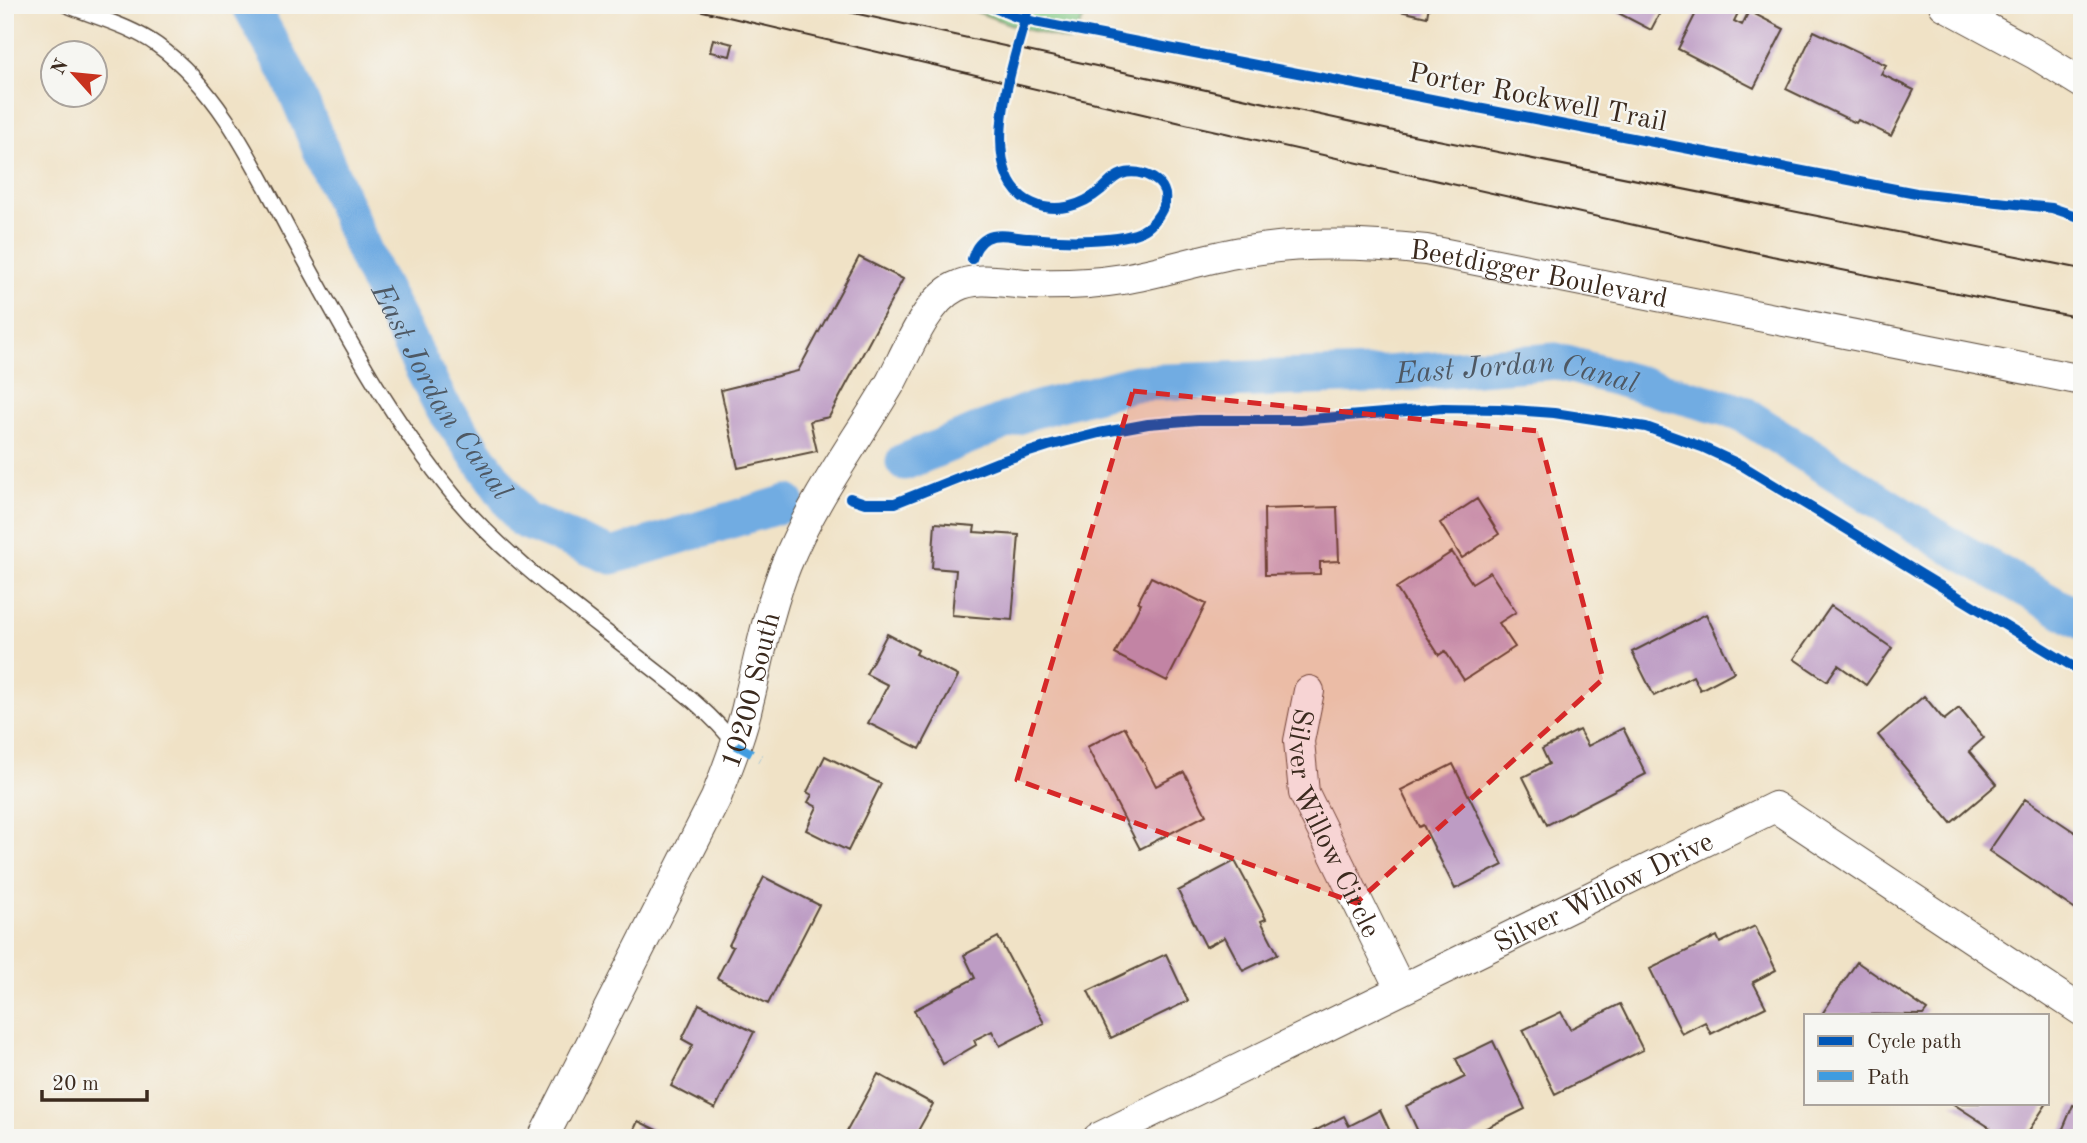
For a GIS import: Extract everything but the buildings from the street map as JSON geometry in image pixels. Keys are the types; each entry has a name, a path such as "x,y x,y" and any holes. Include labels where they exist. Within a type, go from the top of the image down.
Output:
{"street":[{"path":"1944,5 2035,54 2082,83"},
{"name":"Beetdigger Boulevard","path":"992,280 1028,284 1071,284 1119,280 1242,252 1281,247 1378,245 1426,250 1494,263 2082,380"},
{"name":"10200 South","path":"542,1138 716,798 736,745 775,594 797,541 935,303 956,286 992,280"},
{"name":"Silver Willow Circle","path":"1309,691 1298,741 1304,793 1400,988"},
{"name":"Silver Willow Drive","path":"1098,1138 1400,988 1775,807 2082,1011"}],"lane":[{"path":"66,5 136,31 159,46 202,88 242,145 384,397 418,449 455,497 490,535 528,570 692,698 723,728 736,745"}],"highlighted area":[{"path":"1133,391 1538,431 1603,679 1356,903 1017,780"}],"green space":[{"path":"958,5 1092,5 1070,41 1015,26"}],"waterway":[{"name":"East Jordan Canal","path":"250,5 290,77 372,270 441,404 523,520 612,556 787,503"},
{"name":"East Jordan Canal","path":"904,462 1027,412 1135,383 1373,375 1556,361 1740,412 1941,540 2082,621"}],"tram line":[{"path":"677,5 1194,126 1772,256 2082,318"},
{"path":"817,5 1403,133 2082,269"}],"marked path":[{"path":"736,745 760,758"}],"cycle path":[{"name":"Porter Rockwell Trail","path":"987,5 1035,22 1916,193 2052,208 2082,218"},
{"path":"972,259 981,242 997,235 1070,240 1129,236 1151,224 1164,205 1165,197 1159,183 1146,175 1130,172 1119,175 1094,196 1068,207 1050,208 1032,203 1014,188 1004,167 1001,140 1003,111 1029,5"},
{"path":"850,498 865,503 895,503 998,462 1048,446 1148,424 1198,420 1300,420 1443,408 1554,413 1646,427 1702,447 1741,465 2082,672"}]}
